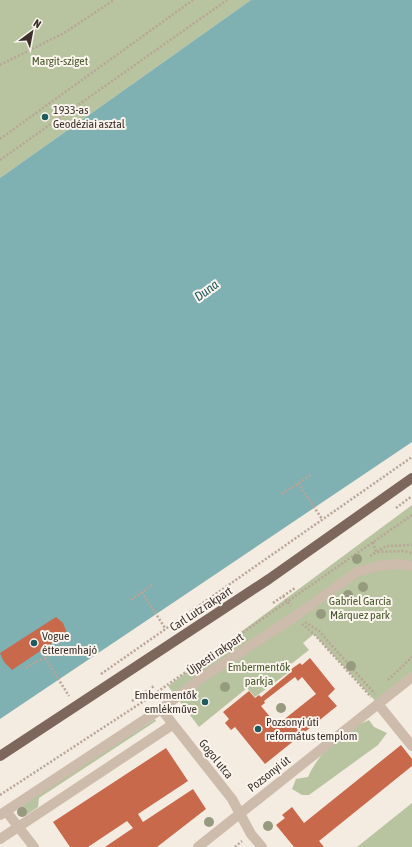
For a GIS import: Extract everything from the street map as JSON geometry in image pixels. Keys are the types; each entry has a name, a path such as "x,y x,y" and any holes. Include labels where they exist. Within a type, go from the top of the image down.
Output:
{"main road":[{"name":"Carl Lutz rakpart","path":"0,756 269,579 412,478"}],"street":[{"name":"Újpesti rakpart","path":"3,813 161,709 203,677 296,616 357,572 379,566 395,564 412,566"},
{"name":"Pozsonyi út","path":"198,847 412,677"},
{"path":"380,703 412,746"},
{"name":"Gogol utca","path":"161,709 232,799 251,834 262,847"},
{"path":"0,839 172,724"},
{"path":"3,813 19,827 34,847"}],"path":[{"path":"0,65 64,33 98,12 114,0"},
{"path":"0,139 193,0"},
{"path":"0,160 228,0"},
{"path":"95,679 165,628 412,456"},
{"path":"282,494 312,474"},
{"path":"298,483 322,519"},
{"path":"396,508 412,496"},
{"path":"0,795 147,699 412,514"},
{"path":"372,542 376,552"},
{"path":"131,600 152,585"},
{"path":"273,603 295,588"},
{"path":"142,592 165,628"},
{"path":"283,596 296,616 380,703"},
{"path":"296,616 319,631 380,703"},
{"path":"26,668 61,648"},
{"path":"45,658 70,696"},
{"path":"132,701 154,686"},
{"path":"63,700 76,692"},
{"path":"143,693 147,699"}],"green space":[{"name":"Margit-sziget","path":"0,0 251,0 0,178"},
{"name":"Gabriel García Márquez park","path":"412,505 412,677 378,704 314,634 303,643 309,650 286,668 289,672 255,697 247,688 199,727 168,686"},
{"path":"155,719 156,721 39,798 38,807 25,816 21,815 19,807"},
{"path":"369,720 374,727 387,733 378,745 309,795 302,795 292,789 296,779 308,777 319,759 333,743 350,730"},
{"path":"412,803 412,847 357,847"}],"water":[{"name":"Duna","path":"251,0 412,0 412,442 0,719 0,178"}],"building":[{"name":"Vogue étteremhajó","path":"56,617 63,623 67,633 12,670 4,662 0,653"},
{"path":"310,658 335,689 328,696 337,706 265,764 235,727 231,730 225,723 229,719 223,712 249,691 255,698 259,695 261,697 291,672 290,670 300,663 302,665","holes":["295,677 298,681 302,677 316,694 277,725 261,706 265,703 264,701"]},
{"path":"401,745 412,759 412,766 319,841 324,847 294,847 276,825 285,818 282,815 292,807 304,823"},
{"path":"166,748 188,781 138,814 143,822 193,789 206,809 157,847 105,847 133,828 127,821 88,847 70,847 53,822"}],"place":[{"name":"1933-as Geodéziai asztal","path":"45,117"},
{"name":"Vogue étteremhajó","path":"34,643"},
{"name":"Embermentők emlékműve","path":"205,702"},
{"name":"Pozsonyi úti református templom","path":"258,729"}],"park label":[{"name":"Embermentők parkja","path":"259,674"}]}
